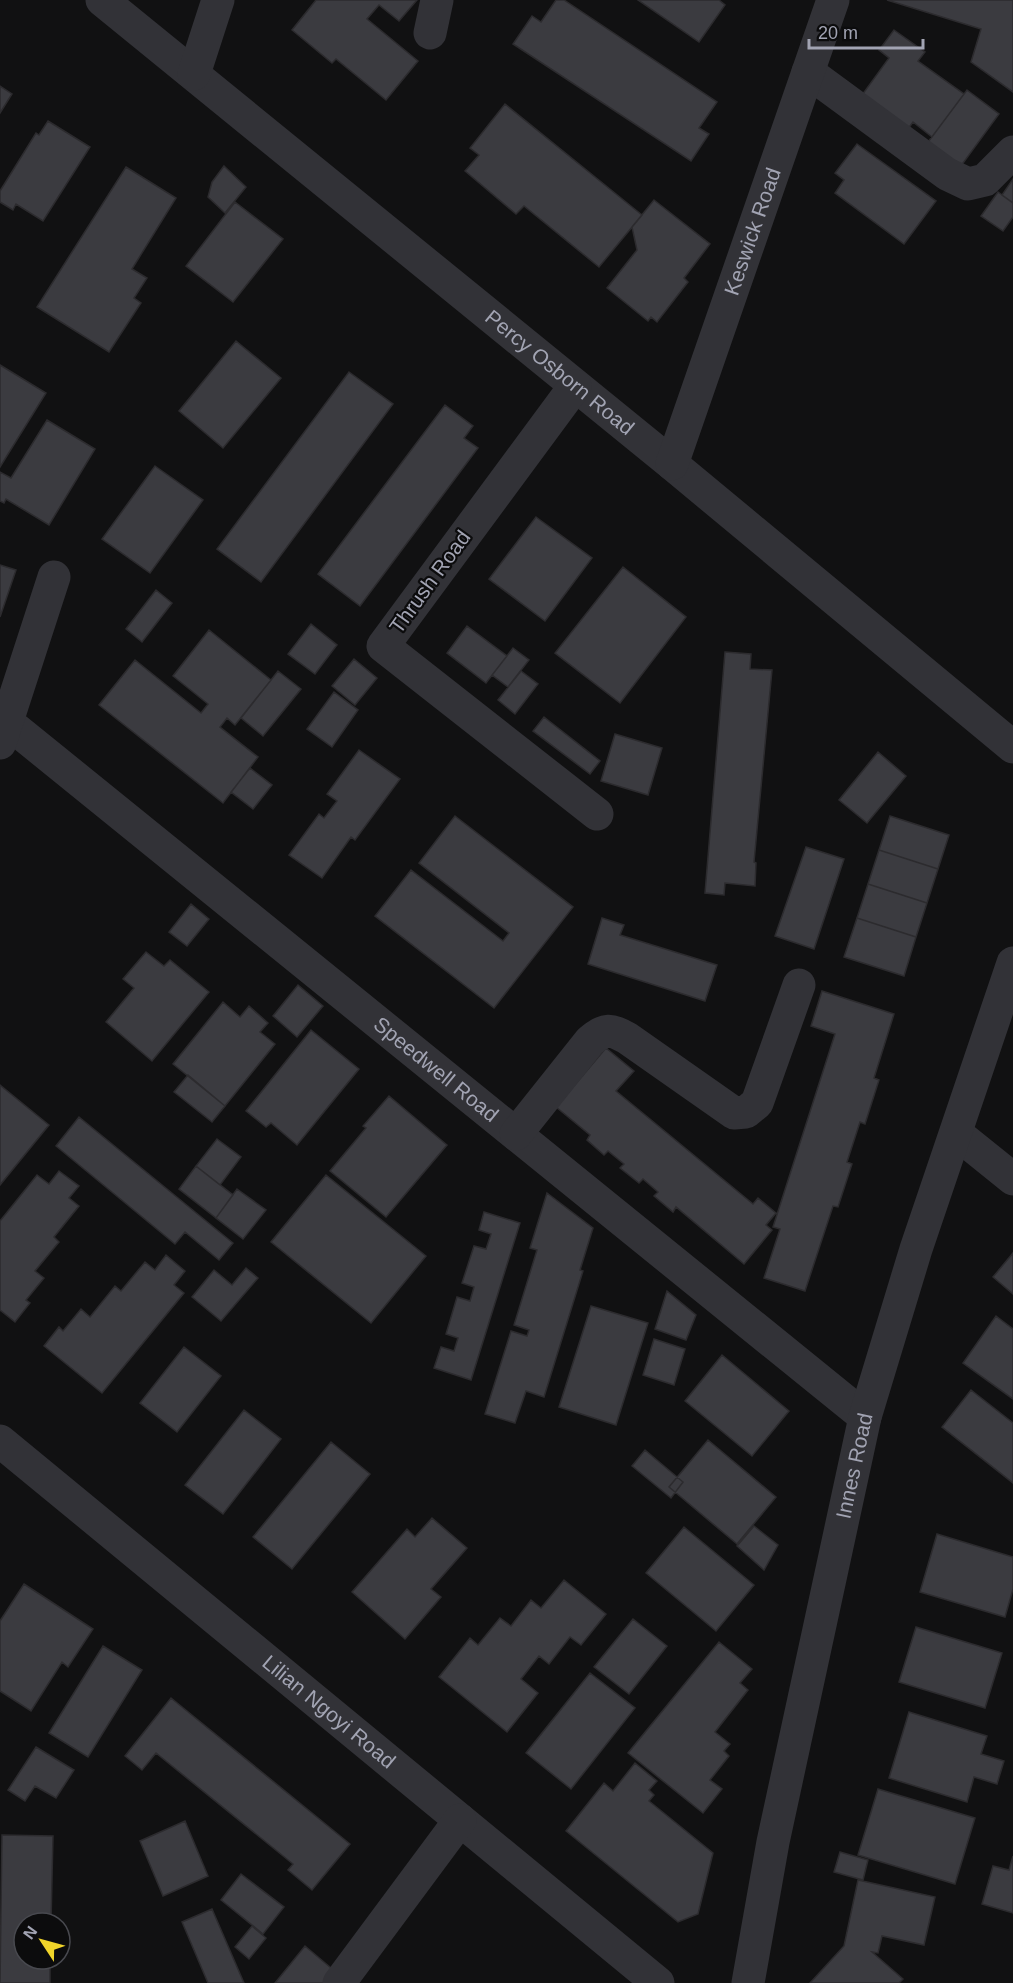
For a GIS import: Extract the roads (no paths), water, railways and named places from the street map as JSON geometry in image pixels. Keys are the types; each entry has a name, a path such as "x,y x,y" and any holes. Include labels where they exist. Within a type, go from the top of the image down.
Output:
{"street":[{"name":"Percy Osborn Road","path":"102,0 672,464 1013,747"},
{"path":"194,74 218,0"},
{"path":"430,33 437,0"},
{"name":"Keswick Road","path":"672,464 833,0"},
{"path":"808,72 947,174 968,184 985,180 1013,152"},
{"name":"Thrush Road","path":"575,386 383,646 597,814"},
{"path":"3,733 54,577"},
{"name":"Speedwell Road","path":"3,733 516,1134 865,1417"},
{"name":"Innes Road","path":"748,1983 773,1842 865,1417 916,1249 1013,963"},
{"path":"516,1134 590,1041 602,1032 613,1031 627,1038 734,1113 746,1112 757,1103 799,985"},
{"path":"956,1133 1013,1179"},
{"name":"Lilian Ngoyi Road","path":"0,1441 658,1983"},
{"path":"339,1983 460,1820"}]}
